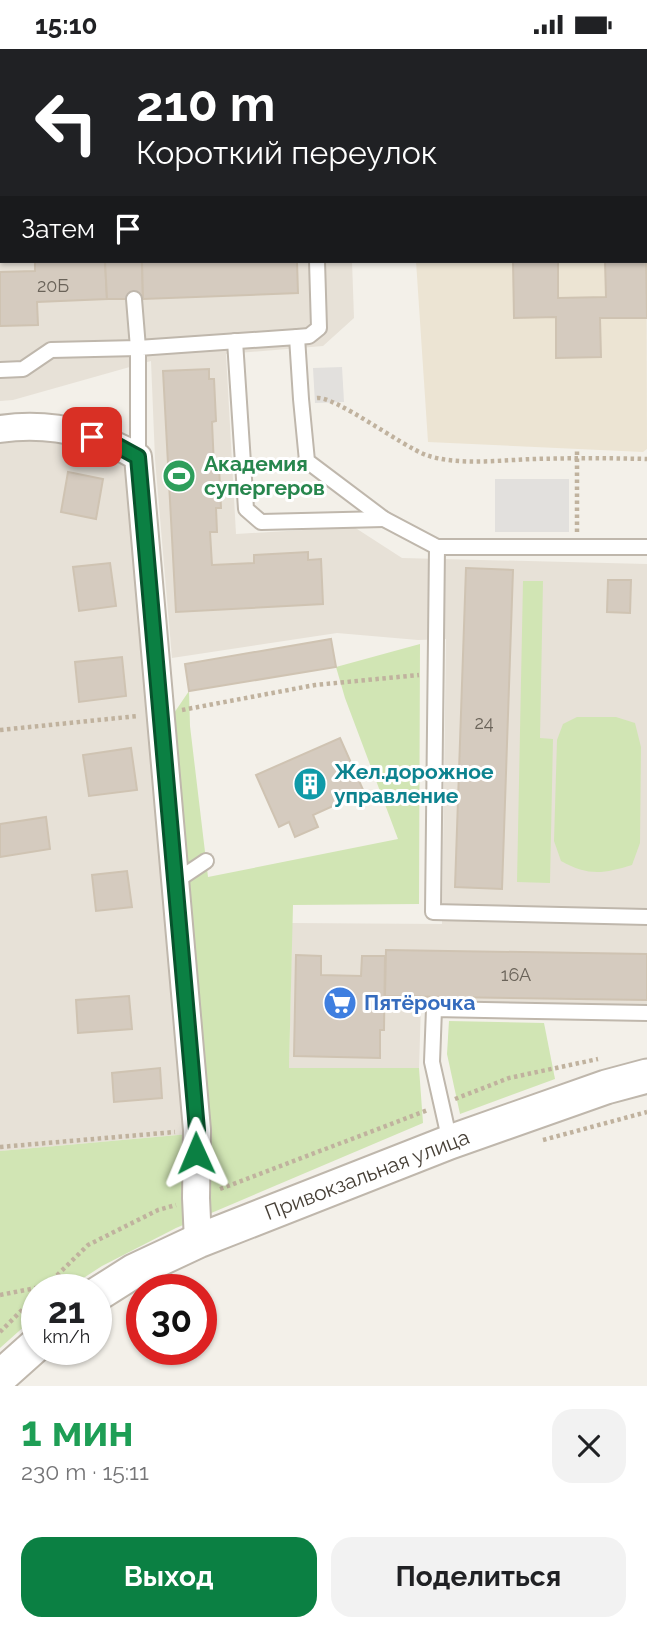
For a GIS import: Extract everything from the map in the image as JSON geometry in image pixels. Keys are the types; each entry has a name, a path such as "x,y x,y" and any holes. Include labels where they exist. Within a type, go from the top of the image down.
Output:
{"street":[{"path":"0,429 68,429 116,445 138,457 197,1130 198,1241"},
{"name":"Привокзальная улица","path":"112,1279 198,1241 450,1142 606,1087 647,1076"},
{"path":"0,1377 21,1358"}],"lane":[{"path":"0,370 23,369 51,350 138,348 309,336 319,328 317,263"},
{"path":"134,299 138,348 138,457"},
{"path":"298,337 300,399 307,461 384,519 437,547 647,547"},
{"path":"235,341 246,509 261,522 384,519"},
{"path":"437,547 433,912 647,917"},
{"path":"176,881 206,861"},
{"path":"450,1142 432,1062 434,1009 647,1013"}],"path":[{"path":"300,399 323,397 427,455 466,461 647,459"},
{"path":"577,449 577,547"},
{"path":"0,730 161,713 315,685 436,674"},
{"path":"59,1274 89,1245 158,1210 196,1198 509,1078 609,1056"},
{"path":"0,1147 197,1130"},
{"path":"0,1294 21,1291"},
{"path":"0,1332 21,1311"}],"shaded area":[{"path":"0,263 352,263 354,318 323,346 226,354 236,534 354,527 402,558 647,564 647,1009 421,1005 419,1068 289,1068 292,923 442,924 446,639 418,640 337,633 172,658 155,459 151,361 13,400 0,401"},
{"path":"416,263 646,263 647,449 643,452 428,442"},
{"path":"342,367 344,402 315,403 313,368"},
{"path":"13,435 89,447 127,467 189,1134 0,1151 0,437"},
{"path":"495,479 569,479 569,532 495,532"}],"green space":[{"path":"523,581 543,581 540,738 553,739 550,883 517,882"},
{"path":"420,644 419,904 293,905 289,1068 419,1068 423,1123 176,1228 90,1274 21,1274 21,1329 0,1348 0,1151 189,1134 170,719 189,691 190,726 208,877 398,839 336,667"},
{"path":"577,717 616,717 635,723 641,747 640,843 632,865 596,872 579,869 561,861 554,841 557,740 563,724"},
{"path":"449,1021 544,1023 555,1079 460,1114 447,1054"}],"building":[{"path":"35,263 105,263 107,299 37,302 38,325 0,326 0,272 35,271"},
{"path":"105,263 142,263 143,299 107,299"},
{"path":"142,263 297,263 298,293 143,299"},
{"path":"513,263 558,263 558,298 606,297 605,263 646,263 647,318 600,318 601,357 556,358 556,317 514,318"},
{"path":"209,369 209,379 214,379 214,467 219,467 221,508 216,508 217,532 210,532 212,565 254,563 254,555 308,552 308,560 321,559 323,604 176,612 163,371"},
{"path":"68,472 103,479 96,519 61,512"},
{"path":"110,563 116,606 79,611 73,567"},
{"path":"466,568 513,570 502,889 455,887"},
{"path":"608,580 631,580 630,613 607,612"},
{"path":"331,639 336,667 189,691 185,664"},
{"path":"122,657 126,696 79,702 75,662"},
{"name":"Жел.дорожное управление","path":"340,738 364,792 313,815 318,827 295,837 289,822 279,827 256,775"},
{"path":"131,748 137,790 89,796 83,755"},
{"path":"46,817 50,849 0,857 0,824"},
{"path":"127,871 132,907 96,911 92,875"},
{"path":"386,950 647,954 647,1000 385,996"},
{"name":"Пятёрочка","path":"296,955 321,956 321,975 361,976 362,956 385,956 384,1030 380,1030 380,1058 294,1056"},
{"path":"129,996 132,1029 78,1033 76,1000"},
{"path":"160,1068 162,1098 114,1102 112,1073"}],"place":[{"name":"Академия супергеров","path":"179,476"},
{"name":"Жел.дорожное управление","path":"310,784"},
{"name":"Пятёрочка","path":"340,1003"}],"route":[{"path":"92,437 116,445 138,457 180,924 197,1130 196,1153"}]}
